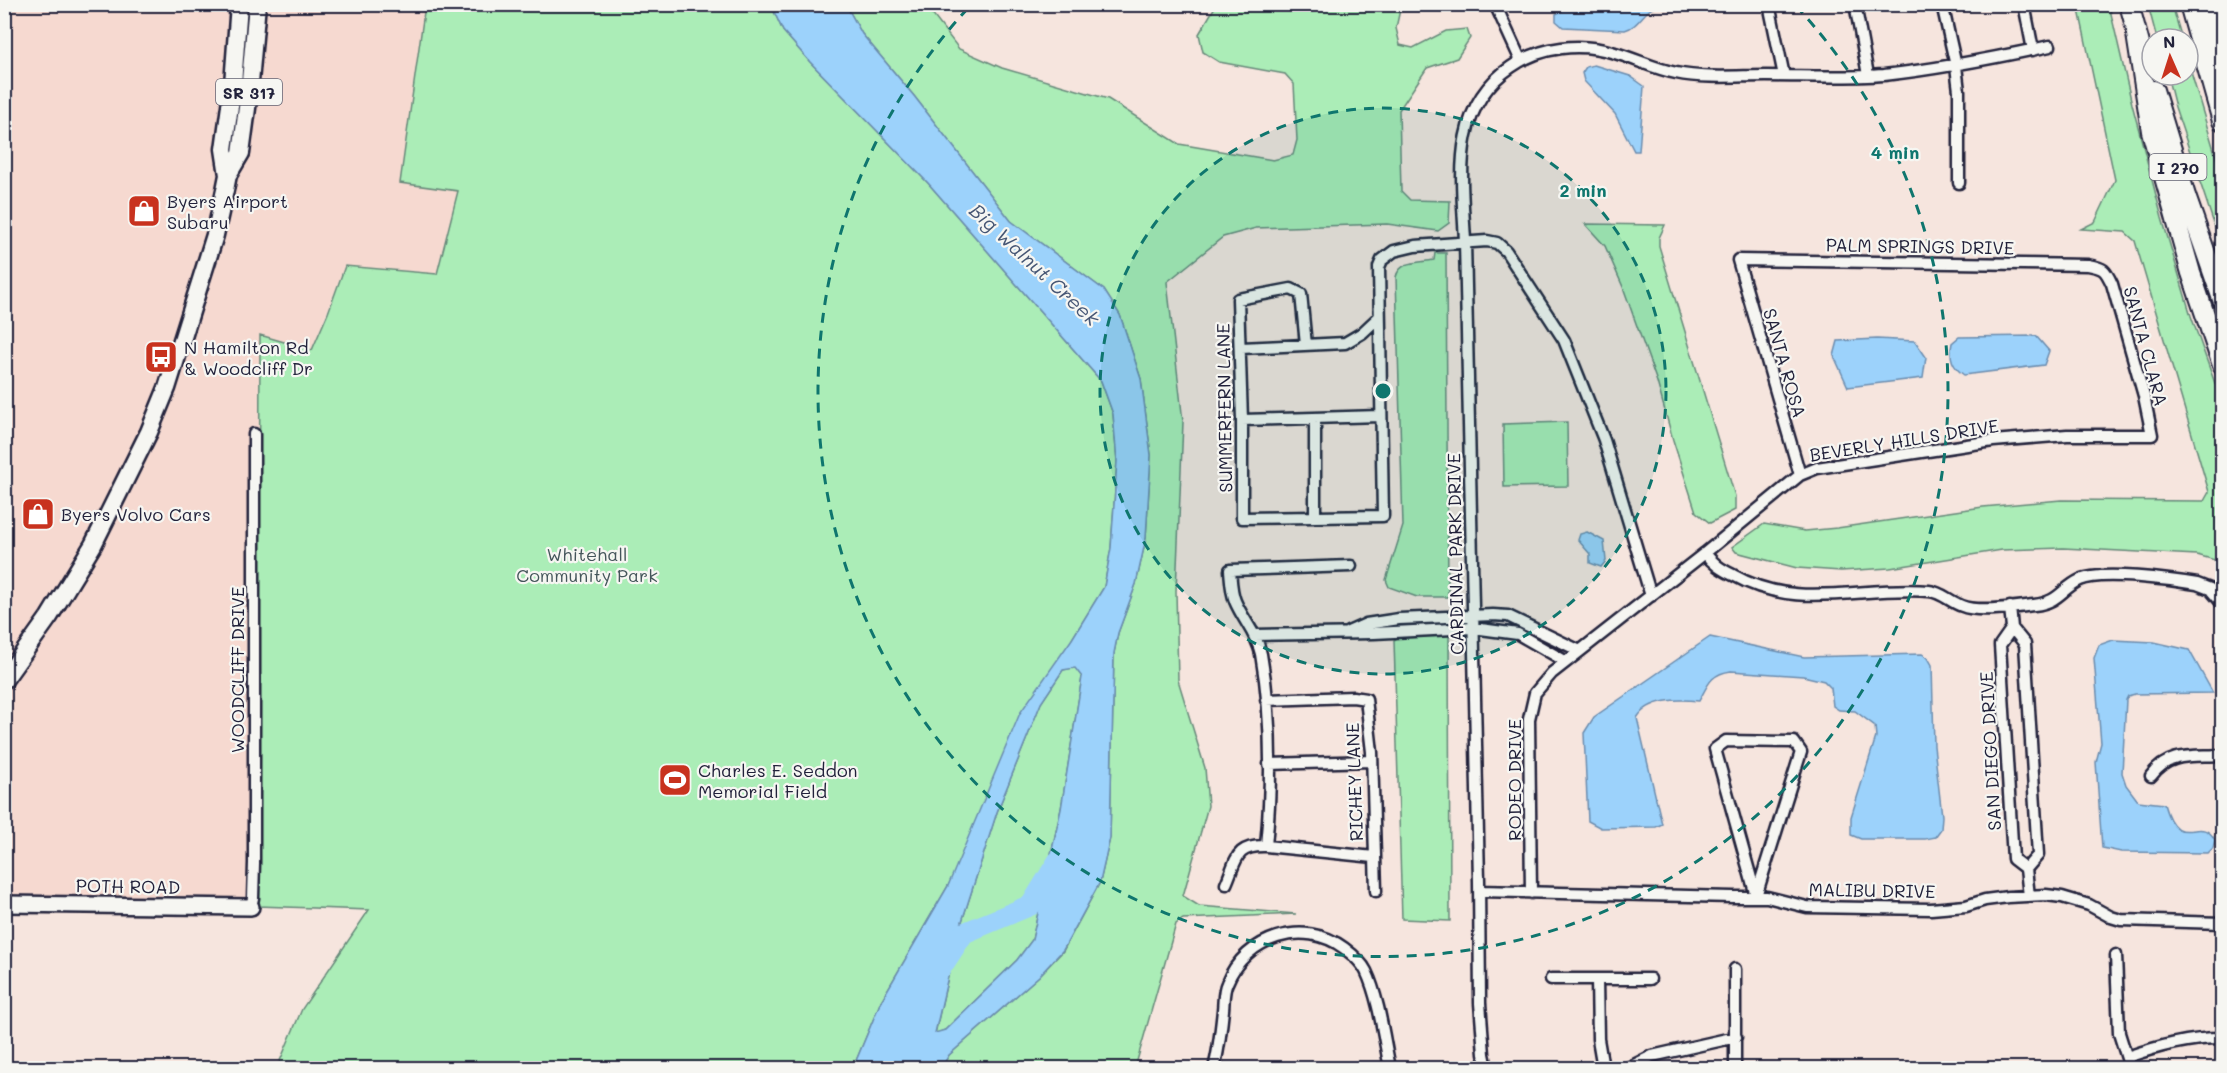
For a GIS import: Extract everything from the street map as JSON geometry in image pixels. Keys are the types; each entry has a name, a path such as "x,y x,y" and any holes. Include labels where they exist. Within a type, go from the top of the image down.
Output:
{"highway":[{"name":"I 270","path":"2129,4 2136,34 2186,196 2223,299"},
{"path":"2189,4 2223,121"},
{"path":"2206,4 2223,58"},
{"path":"2136,34 2151,131 2191,273 2223,365"}],"main road":[{"name":"SR 317","path":"228,175 224,149 233,84 239,4"},
{"name":"SR 317","path":"4,680 49,617 93,545 153,424 184,337 215,235 228,175 241,153 257,4"}],"street":[{"path":"1495,4 1521,61"},
{"path":"1769,4 1784,76"},
{"path":"1854,4 1868,75"},
{"path":"1942,4 1956,66 1959,91 1959,183"},
{"path":"2024,4 2033,50"},
{"name":"CARDINAL PARK DRIVE","path":"1487,1068 1480,1004 1465,241 1461,168 1466,130 1474,111 1491,84 1521,61 1561,48 1587,47 1616,53 1678,74 1784,76 1868,75 1956,66 2050,46"},
{"path":"1315,419 1315,516 1383,516 1380,416 1382,388 1378,318 1379,267 1388,255 1402,248 1465,241 1497,243 1506,251 1563,340 1604,440 1650,596"},
{"name":"PALM SPRINGS DRIVE","path":"1738,260 2088,265 2102,268"},
{"name":"SANTA ROSA","path":"1738,260 1800,475"},
{"name":"SANTA CLARA","path":"2102,268 2112,284 2144,396 2152,435"},
{"name":"SUMMERFERN LANE","path":"1306,345 1301,294 1297,290 1291,289 1238,299 1241,348 1242,518 1315,516"},
{"path":"1241,348 1345,343 1362,333 1378,318"},
{"path":"1242,420 1380,416"},
{"name":"WOODCLIFF DRIVE","path":"251,907 254,863 254,434"},
{"name":"BEVERLY HILLS DRIVE","path":"1552,673 1578,650 1608,630 1705,554 1800,475 1817,468 1993,441 2067,435 2152,435"},
{"path":"1705,554 1713,564 1746,582 1788,594 1816,596 1912,590 1933,591 1962,607 1974,609 2010,607 2053,601 2080,580 2102,576 2198,584 2210,590 2221,601"},
{"path":"1226,884 1244,848 1266,846 1270,804 1266,700 1261,653 1256,635 1235,602 1230,570 1351,566"},
{"name":"SAN DIEGO DRIVE","path":"2010,607 2012,628 2025,644 2038,855 2026,868 2029,896"},
{"path":"1342,634 1366,624 1399,619 1508,616 1578,650"},
{"path":"1256,635 1473,628 1518,634 1565,661"},
{"name":"SAN DIEGO DRIVE","path":"2012,628 2000,645 2013,859 2026,868"},
{"name":"RODEO DRIVE","path":"1531,893 1529,719 1535,693 1552,673"},
{"name":"RICHEY LANE","path":"1266,700 1353,697 1366,699 1372,761 1376,891"},
{"path":"1726,741 1794,742 1801,752 1756,896 1715,749 1726,741"},
{"path":"2151,776 2159,765 2170,759 2223,755"},
{"path":"1269,764 1372,761"},
{"name":"RICHEY LANE","path":"1266,846 1374,857"},
{"name":"MALIBU DRIVE","path":"1479,891 1756,896 1807,907 1931,909 1966,906 1985,900 2046,895 2089,904 2111,917 2132,922 2223,923"},
{"name":"POTH ROAD","path":"4,904 251,907"},
{"path":"1214,1068 1226,984 1238,962 1264,941 1280,935 1298,933 1320,936 1335,942 1356,957 1366,970 1378,1010 1390,1068"},
{"path":"2116,955 2120,1033 2129,1063 2181,1041 2223,1038"},
{"path":"1736,969 1736,1068"},
{"path":"1551,979 1650,979"},
{"path":"1597,979 1598,1039 1603,1068"},
{"path":"1628,1068 1652,1056 1736,1037"}],"shaded area":[{"path":"5,5 425,5 400,183 458,191 437,274 345,266 312,350 260,335 258,906 5,900"}],"green space":[{"name":"Whitehall Community Park","path":"425,5 771,5 783,31 810,62 928,183 1101,381 1113,414 1117,461 1111,548 1104,587 1072,639 948,886 881,1001 853,1068 277,1068 302,1009 369,910 258,906 260,335 312,350 345,266 437,274 458,191 400,183"},
{"path":"846,5 925,5 959,49 1002,68 1108,99 1179,144 1273,160 1293,155 1297,140 1294,84 1285,74 1219,62 1203,52 1199,34 1216,5 1401,5 1396,28 1400,45 1413,48 1446,31 1467,29 1470,38 1457,58 1427,68 1399,110 1401,191 1410,200 1450,201 1449,223 1438,231 1387,224 1256,228 1223,237 1167,282 1183,422 1176,591 1178,680 1205,768 1208,806 1183,896 1199,906 1296,914 1183,919 1176,924 1135,1068 941,1068 949,1055 1039,976 1063,951 1100,882 1110,838 1114,653 1118,633 1136,584 1146,538 1151,455 1141,379 1120,315 1104,290 1011,221 914,96 862,34"},
{"path":"2078,5 2109,5 2162,218 2191,316 2222,403 2222,562 2197,555 2063,548 2002,550 1890,568 1841,571 1797,568 1736,552 1732,547 1764,524 1805,531 1983,507 2061,500 2204,501 2209,492 2135,241 2125,232 2081,229 2095,222 2115,180"},
{"path":"2148,5 2172,5 2178,27 2154,27"},
{"path":"2170,87 2195,87 2222,177 2222,248"},
{"path":"1585,224 1665,225 1659,238 1659,246 1735,496 1735,510 1710,523 1696,512 1657,382 1623,287 1605,246"},
{"path":"1435,253 1446,253 1448,597 1417,597 1389,587 1386,580 1403,526 1396,277 1406,265 1434,260"},
{"path":"1567,422 1568,486 1504,487 1503,424"},
{"path":"1449,633 1450,921 1402,919 1394,640 1402,635"},
{"path":"1075,667 1082,677 1061,809 1032,940 1017,960 945,1030 935,1034 957,937 997,812 1041,703 1063,670"}],"water":[{"path":"771,5 846,5 862,34 914,96 1011,221 1104,290 1120,315 1141,379 1151,455 1146,538 1136,584 1118,633 1114,653 1110,838 1100,882 1063,950 1039,976 949,1055 941,1068 853,1068 881,1001 948,886 1020,713 1072,639 1104,587 1111,548 1117,461 1113,414 1101,381 928,183 810,62 783,31","holes":["1075,668 1082,677 1061,809 1032,940 1017,960 945,1030 935,1033 957,937 997,812 1041,703 1063,670"]},
{"path":"1573,5 1661,5 1650,9 1635,25 1625,30 1563,27 1556,21 1556,14"},
{"path":"1594,65 1630,76 1644,86 1639,151 1634,151 1615,114 1584,81 1582,73 1586,67"},
{"path":"2036,336 2049,351 2044,365 1964,375 1952,361 1952,343 1959,337"},
{"path":"1877,339 1915,341 1926,357 1923,378 1848,387 1834,356 1838,341"},
{"path":"1587,532 1604,541 1606,561 1601,567 1590,563 1590,554 1578,540 1580,534"},
{"path":"1710,637 1804,657 1922,654 1928,658 1932,665 1934,746 1942,816 1941,829 1935,837 1861,839 1851,835 1851,817 1876,737 1875,726 1855,711 1839,710 1833,706 1831,688 1824,681 1803,676 1731,671 1714,678 1699,701 1674,700 1657,703 1642,711 1637,718 1662,824 1656,827 1601,828 1588,821 1584,733 1594,717"},
{"path":"2113,640 2154,642 2189,650 2213,693 2128,696 2122,773 2126,785 2138,801 2164,804 2170,819 2176,827 2182,830 2203,830 2209,833 2215,840 2213,848 2208,853 2121,852 2102,848 2096,762 2101,743 2094,658 2099,645"}],"waterway":[{"name":"Big Walnut Creek","path":"939,971 964,933 1031,905 1058,861"}],"place":[{"name":"Byers Airport Subaru","path":"144,211"},
{"name":"N Hamilton Rd & Woodcliff Dr","path":"161,357"},
{"name":"Byers Volvo Cars","path":"38,514"},
{"name":"Charles E. Seddon Memorial Field","path":"675,780"}]}
